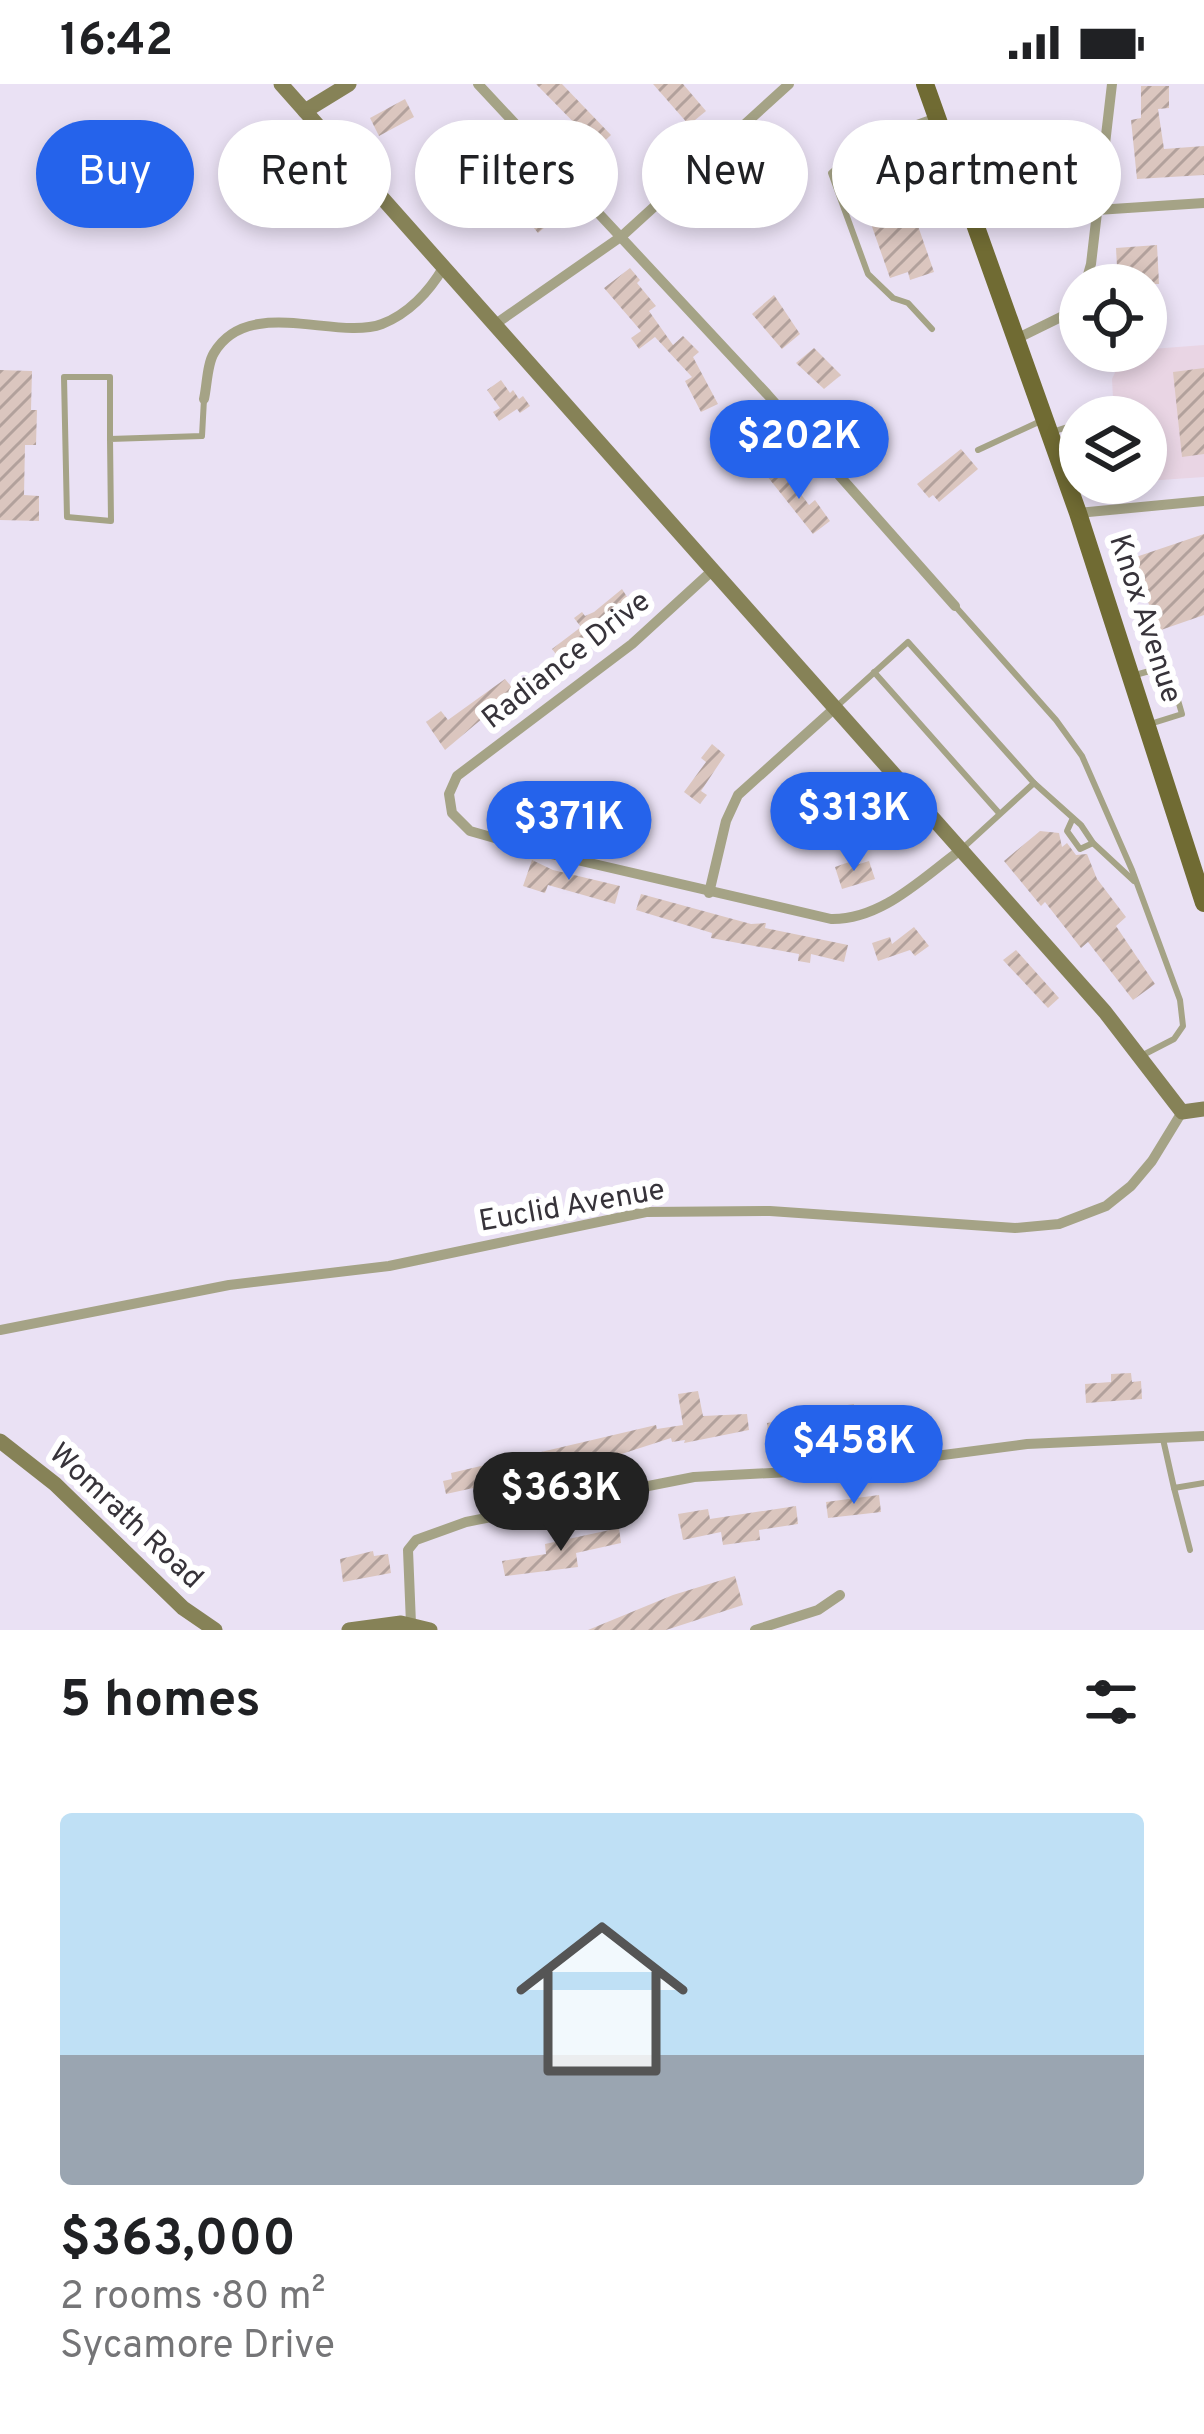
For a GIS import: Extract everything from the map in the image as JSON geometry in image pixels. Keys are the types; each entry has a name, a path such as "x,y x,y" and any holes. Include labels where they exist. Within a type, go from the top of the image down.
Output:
{"main road":[{"name":"Knox Avenue","path":"925,84 937,120"},
{"name":"Knox Avenue","path":"977,228 1078,513 1204,903"}],"street":[{"path":"281,84 962,849 1140,1056 1182,1112 1204,1109"},
{"path":"305,111 349,84"},
{"path":"478,84 622,236 955,606"},
{"path":"494,326 622,236 789,84"},
{"path":"1108,120 1112,84"},
{"path":"1121,208 1204,203"},
{"path":"1088,264 1094,228"},
{"path":"204,398 214,353 234,335 288,320 332,327 380,325 410,308 433,286 443,268"},
{"path":"1016,339 1059,318"},
{"path":"1078,513 1204,501"},
{"name":"Radiance Drive","path":"713,570 632,644 457,776 449,794 452,813 470,831 831,920 878,910 962,849"},
{"path":"710,893 726,821 738,795 836,707"},
{"name":"Euclid Avenue","path":"0,1330 229,1285 389,1266 646,1212 770,1211 1016,1228 1059,1224 1106,1206 1131,1186 1182,1112"},
{"path":"410,1624 408,1550 416,1540 466,1522 694,1477 828,1470 1027,1444 1204,1436"},
{"name":"Womrath Road","path":"0,1441 55,1484 183,1608 214,1630"},
{"path":"755,1630 818,1610 840,1595"},
{"path":"349,1630 389,1623 430,1630"}],"lane":[{"path":"932,329 908,303 893,298 868,274 831,173 867,141 936,116"},
{"path":"64,377 110,377 110,439 111,521 67,517 64,377"},
{"path":"110,439 202,436 204,398"},
{"path":"978,450 1059,424"},
{"path":"955,606 1070,737 1091,774 1137,884 1180,1000 1183,1026 1174,1039 1140,1056"},
{"path":"836,707 908,642 1034,783 1137,884"},
{"path":"1131,676 1168,666 1183,714 1147,725"},
{"path":"874,673 1000,814"},
{"path":"962,849 1034,783"},
{"path":"1072,820 1067,831 1072,843 1080,849 1094,843"},
{"path":"1163,1437 1190,1550"},
{"path":"1174,1488 1204,1483"}],"shaded area":[{"path":"1204,345 1204,477 1167,480 1167,396 1113,396 1115,372 1167,372 1167,348"}],"building":[{"path":"536,84 562,84 597,120 571,120"},
{"path":"653,84 683,84 706,111 695,120 685,120"},
{"path":"1141,86 1169,86 1169,108 1158,109 1164,149 1204,146 1204,175 1137,179 1131,120 1141,118"},
{"path":"405,99 414,117 391,129 391,120 370,118"},
{"path":"872,228 919,228 934,272 910,280 908,272 890,278"},
{"path":"1157,245 1158,264 1117,264 1116,248"},
{"path":"630,268 656,306 649,311 673,345 683,336 699,352 693,357 718,404 701,412 685,381 692,377 655,337 639,349 631,338 641,331 604,288"},
{"path":"774,295 800,334 782,349 752,314"},
{"path":"814,348 841,375 824,389 796,363"},
{"path":"1204,368 1204,454 1182,457 1173,372"},
{"path":"0,370 32,371 36,445 25,445 24,495 39,496 39,521 0,520"},
{"path":"501,380 510,393 513,390 519,399 523,396 530,406 499,421 493,412 500,408 487,390"},
{"path":"961,449 978,469 939,502 933,495 929,498 917,484"},
{"path":"780,466 809,505 815,500 830,521 813,534 767,476"},
{"path":"1204,534 1204,615 1158,631 1133,558"},
{"path":"622,589 631,603 573,646 576,650 562,662 552,649 581,627 574,618 594,612"},
{"path":"505,679 515,691 445,750 426,722 441,711 448,720"},
{"path":"712,744 725,755 701,791 707,795 700,804 684,792 706,762 701,758"},
{"path":"594,808 647,821 643,837 590,826"},
{"path":"1040,831 1059,833 1062,847 1067,843 1076,855 1087,854 1097,879 1126,917 1116,926 1155,984 1133,1000 1088,942 1081,948 1004,861"},
{"path":"532,860 553,870 620,886 615,904 548,885 545,893 523,886"},
{"path":"852,861 853,866 869,861 875,879 842,889 835,867"},
{"path":"641,894 848,945 844,962 811,954 810,963 798,961 799,954 711,938 712,933 636,910"},
{"path":"914,927 929,946 915,956 910,950 878,961 872,943 890,937 892,944"},
{"path":"1016,950 1059,998 1048,1008 1003,960"},
{"path":"1131,1373 1132,1382 1141,1381 1142,1399 1086,1403 1085,1384 1111,1382 1111,1374"},
{"path":"698,1391 703,1416 747,1414 749,1430 684,1443 671,1438 606,1459 446,1494 443,1481 452,1479 451,1473 656,1425 657,1429 683,1425 678,1394"},
{"path":"854,1404 854,1408 870,1406 873,1426 769,1442 767,1423 835,1413 834,1407"},
{"path":"879,1495 881,1512 828,1518 826,1502"},
{"path":"796,1506 798,1524 759,1530 760,1540 723,1545 721,1532 683,1540 678,1514 708,1509 710,1519"},
{"path":"619,1528 621,1543 576,1553 578,1567 505,1576 502,1561 546,1554 545,1544"},
{"path":"373,1551 374,1556 388,1554 391,1573 343,1582 340,1559"},
{"path":"735,1576 743,1605 666,1630 588,1630 673,1595"}]}
